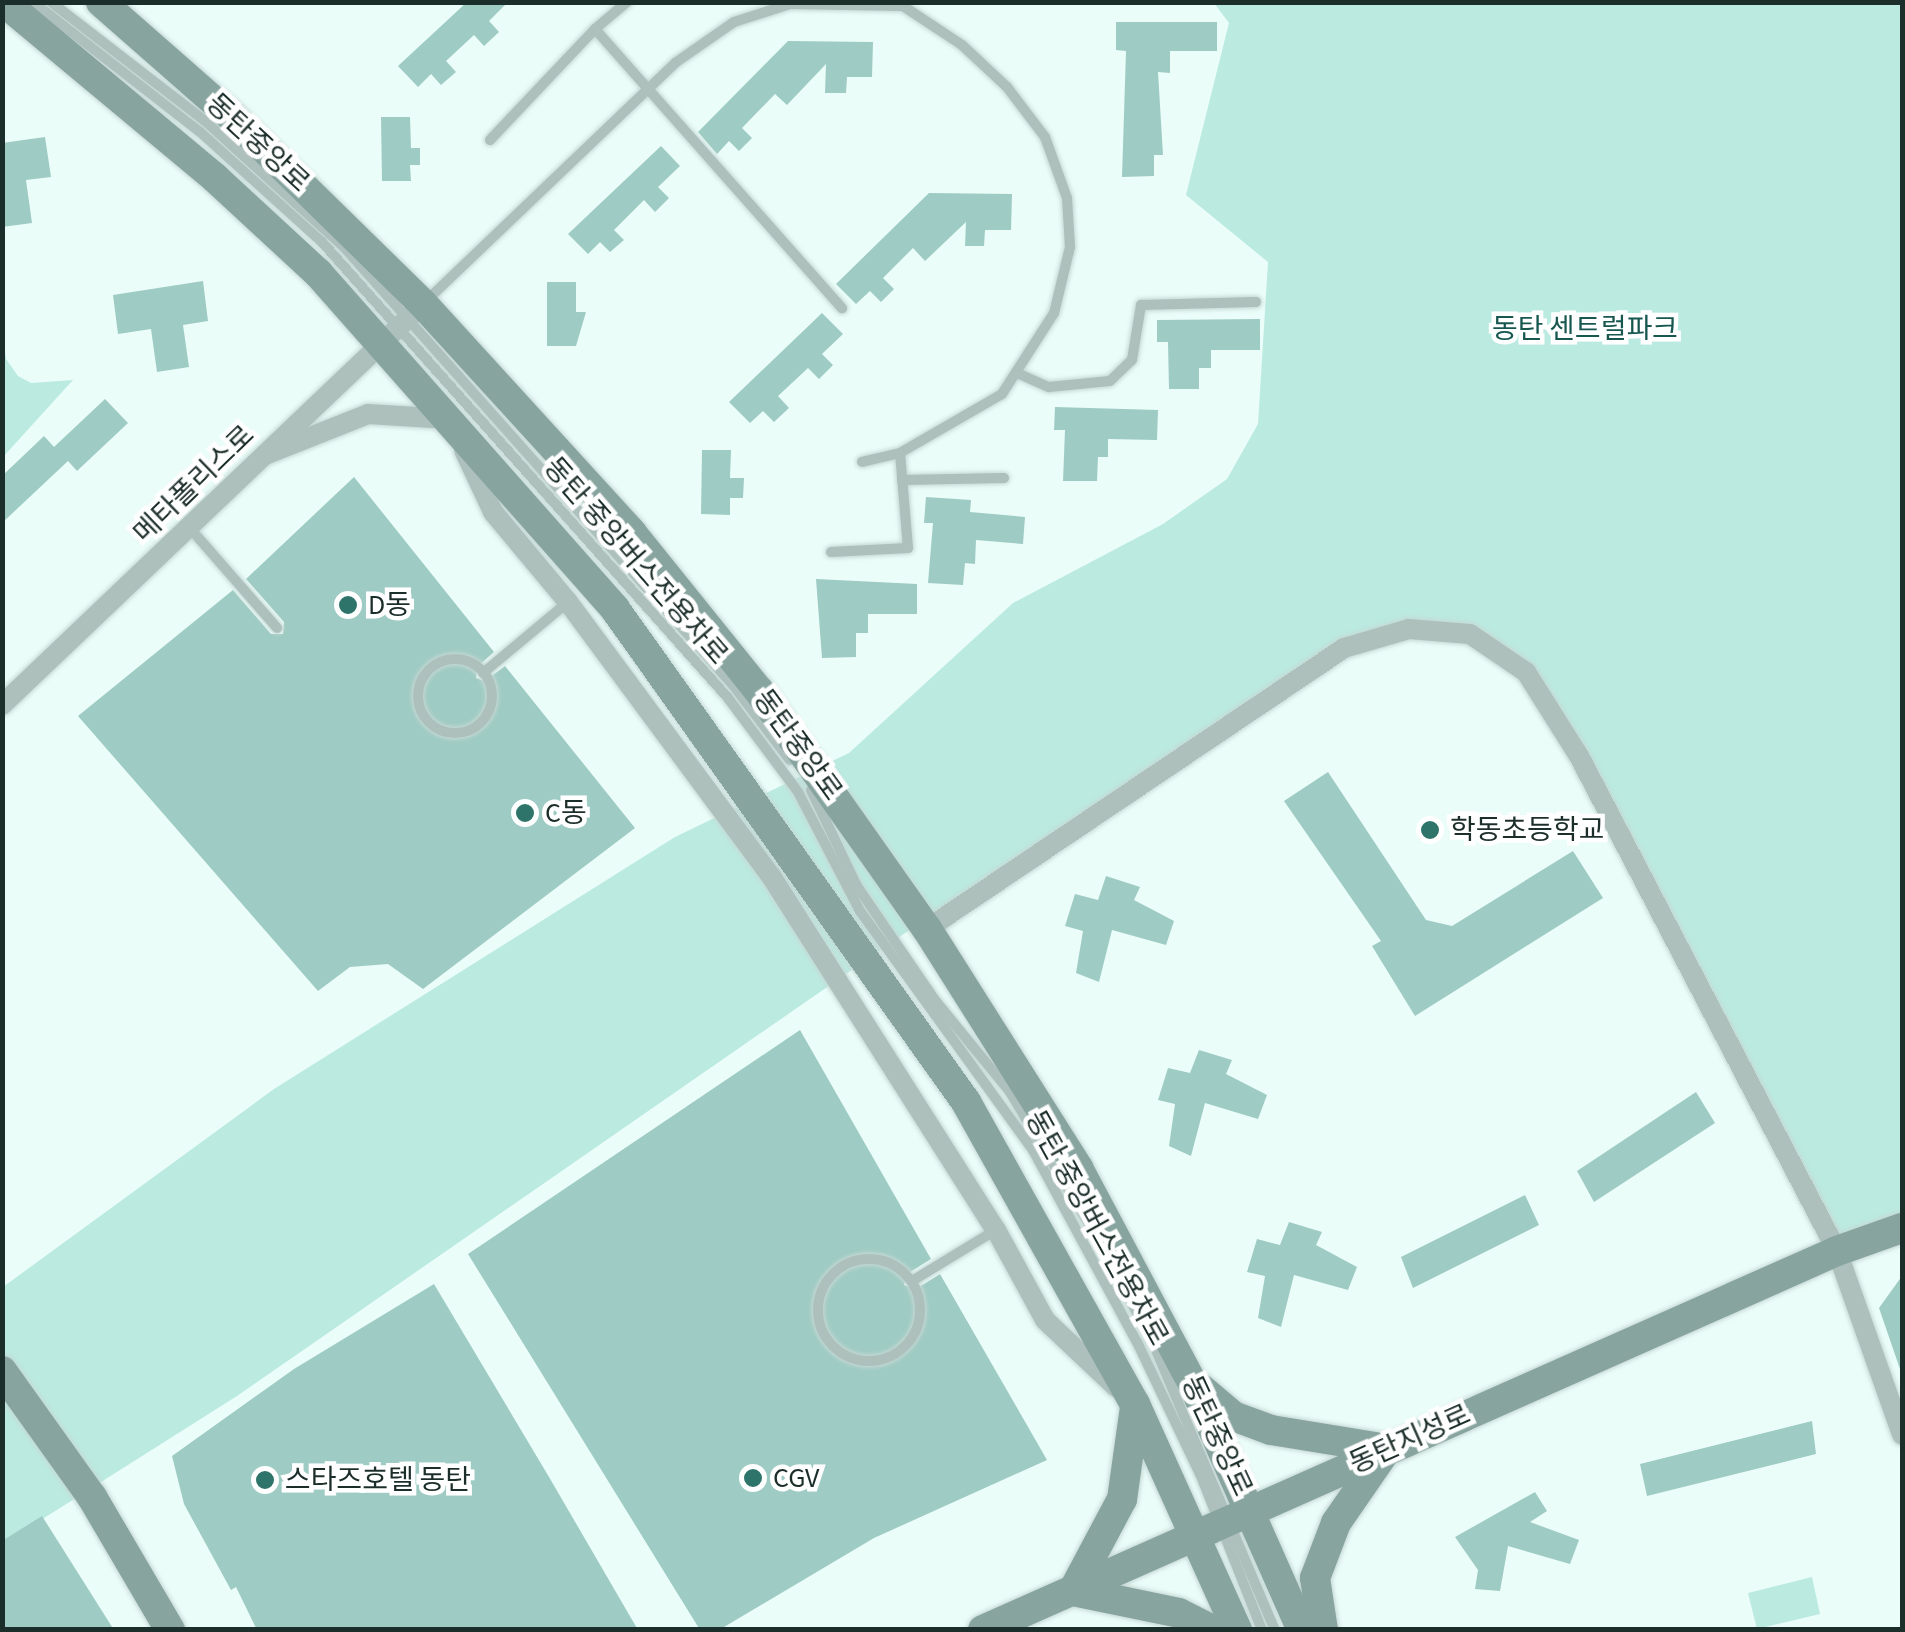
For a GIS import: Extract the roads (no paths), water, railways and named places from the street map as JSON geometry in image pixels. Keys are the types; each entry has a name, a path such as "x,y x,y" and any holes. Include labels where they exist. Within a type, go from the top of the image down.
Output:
{"street":[{"name":"동탄중앙로","path":"4,2 215,178 403,323 493,512 568,602 770,876 996,1230 1045,1320 1135,1404"},
{"name":"동탄중앙로","path":"101,2 232,117 403,323 694,610 927,929 1078,1168 1192,1382 1226,1524 1237,1630"},
{"name":"메타폴리스로","path":"2,704 403,323"},
{"path":"265,455 368,414 449,419"},
{"name":"동탄중앙로","path":"449,419 615,609 811,877 966,1102 1135,1404 1302,1630"},
{"path":"927,929 1344,648 1409,628 1470,634 1526,672 1579,756 1837,1250 1894,1382 1902,1435"},
{"name":"동탄지성로","path":"984,1630 1837,1250 1902,1228"},
{"path":"2,1371 92,1497 170,1630"},
{"path":"1192,1382 1233,1416 1272,1430 1386,1448 1336,1523 1315,1578 1323,1630"},
{"path":"1135,1404 1122,1499 1073,1592 1179,1613 1212,1630"}],"lane":[{"name":"동탄 중앙버스전용차로","path":"33,2 243,170 403,323"},
{"name":"동탄 중앙버스전용차로","path":"51,2 256,165 733,685 815,794 857,886 934,998 1010,1092 1079,1206 1153,1343 1226,1524 1275,1630"},
{"path":"490,140 595,29 627,2"},
{"path":"403,323 651,87 734,22 790,4 903,6 962,45 1007,87 1045,136 1067,198 1070,247 1054,313 1002,394 900,453 862,462"},
{"path":"595,29 651,87 842,308"},
{"path":"1017,374 1049,387 1078,389 1110,382 1132,360 1141,305 1256,302"},
{"path":"831,552 908,548 900,453"},
{"path":"902,480 1004,478"},
{"path":"189,527 277,628"},
{"path":"483,672 568,602"},
{"path":"446,657 464,659 483,672 492,708 481,725 462,734 443,732 422,722 416,701 429,666 446,657"},
{"path":"912,1281 996,1230"},
{"path":"868,1256 892,1262 912,1281 919,1332 897,1354 868,1364 841,1356 824,1332 818,1309 825,1282 844,1263 868,1256"},
{"path":"813,1339 824,1332"},
{"name":"동탄 중앙버스전용차로","path":"1226,1524 1262,1630"}],"place":[{"name":"D동","path":"348,605"},
{"name":"C동","path":"525,813"},
{"name":"학동초등학교","path":"1430,830"},
{"name":"CGV","path":"753,1478"},
{"name":"스타즈호텔 동탄","path":"265,1480"}],"park label":[{"name":"동탄 센트럴파크","path":"1585,329"}]}
